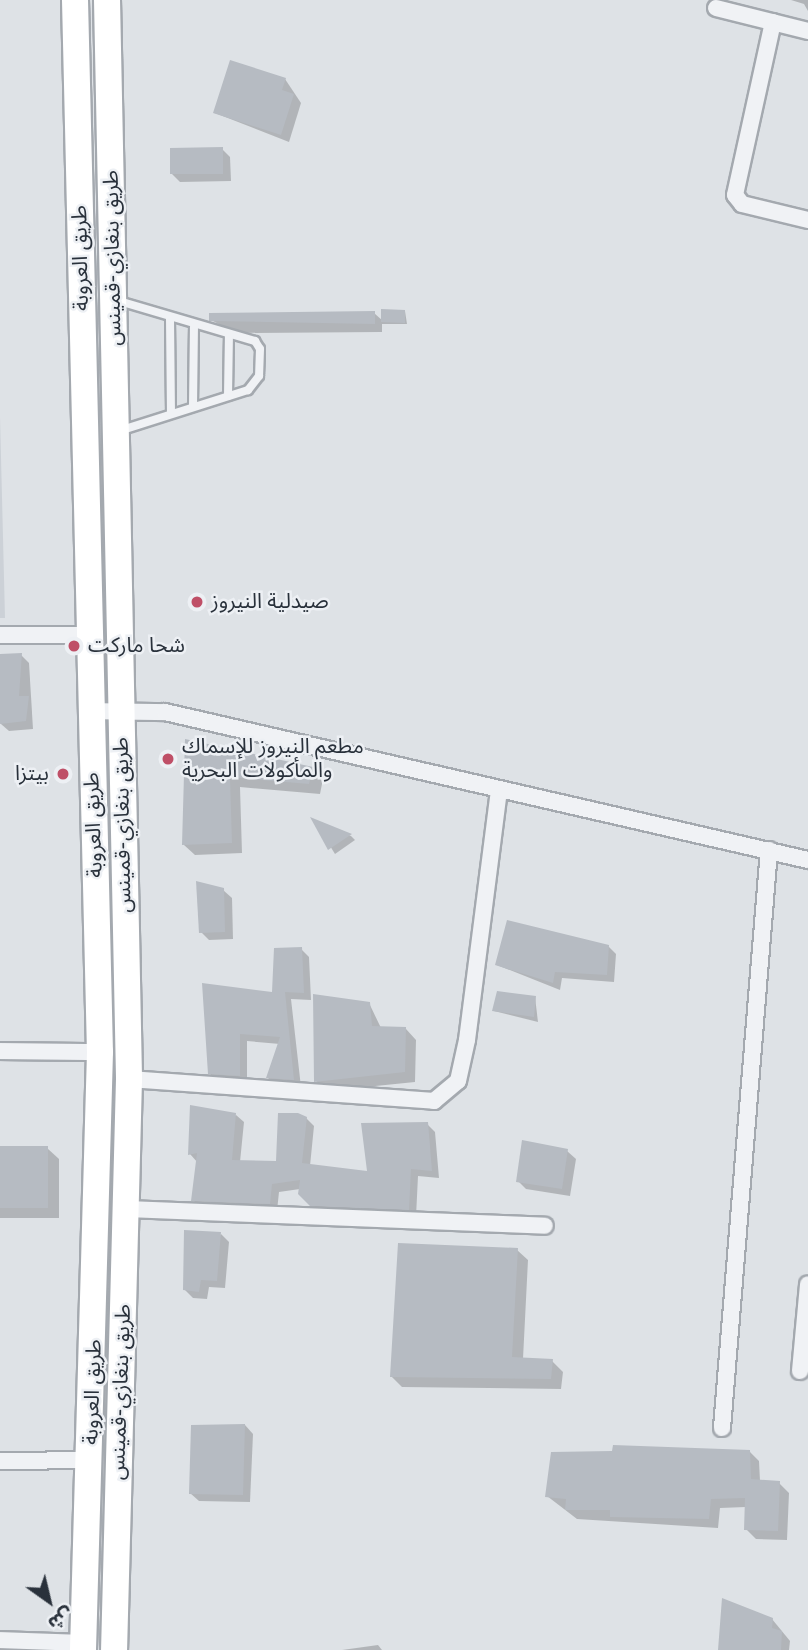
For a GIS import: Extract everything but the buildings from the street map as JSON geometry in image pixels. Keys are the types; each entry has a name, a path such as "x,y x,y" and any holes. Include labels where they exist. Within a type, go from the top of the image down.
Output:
{"main road":[{"name":"طريق العروبة","path":"75,0 100,1052 91,1460 83,1646"},
{"name":"طريق بنغازي-قمينس","path":"107,0 129,1079 129,1209 114,1650"}],"street":[{"path":"716,8 808,31"},
{"path":"773,22 736,195 743,204 808,220"},
{"path":"0,635 89,635"},
{"path":"91,711 177,714 808,860"},
{"path":"129,1079 434,1101 458,1081 467,1040 499,789"},
{"path":"722,1428 769,850"},
{"path":"0,1051 100,1052"},
{"path":"129,1209 545,1226"},
{"path":"800,1371 808,1284"},
{"path":"0,1461 91,1460"},
{"path":"0,1640 83,1646"}],"lane":[{"path":"114,299 194,327 229,335 260,348 256,384 228,396 116,432"},
{"path":"170,319 171,413"},
{"path":"193,406 194,327"},
{"path":"228,396 229,335"}],"shaded area":[{"path":"0,417 5,618 0,618"}],"place":[{"name":"صيدلية النيروز","path":"197,602"},
{"name":"شحا ماركت","path":"74,646"},
{"name":"مطعم النيروز للإسماك والمأكولات البحرية","path":"168,759"},
{"name":"بيتزا","path":"63,774"}]}
